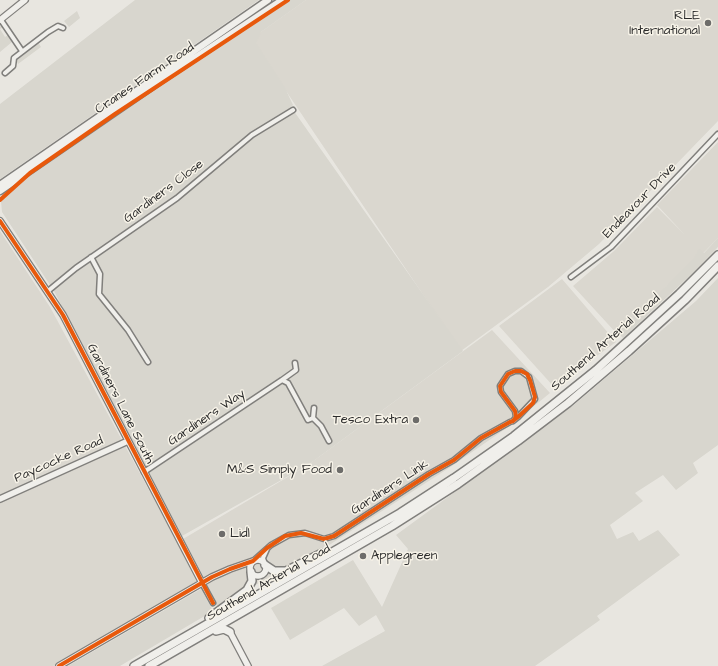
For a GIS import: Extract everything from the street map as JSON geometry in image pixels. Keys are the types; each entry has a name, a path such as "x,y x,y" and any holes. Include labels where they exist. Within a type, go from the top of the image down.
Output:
{"highway":[{"name":"Southend Arterial Road","path":"134,666 400,513 502,444 568,394 625,345 679,294 718,254"},
{"name":"Southend Arterial Road","path":"150,666 404,519 518,441 568,403 629,351 718,266"},
{"path":"265,565 274,571 290,569 400,513"},
{"path":"134,666 240,596 252,583 251,572"},
{"path":"150,666 220,630 226,629 230,632 230,626 234,622 296,581"}],"main road":[{"name":"Cranes Farm Road","path":"0,185 268,0"},
{"name":"Cranes Farm Road","path":"0,191 166,76 282,0"},
{"path":"0,195 21,176"}],"street":[{"path":"22,51 1,20 25,0"},
{"path":"5,73 13,66 14,58 22,51 51,29 58,26 63,28"},
{"name":"Gardiners Close","path":"48,291 91,257 177,198 252,135 293,110"},
{"name":"Endeavour Drive","path":"571,276 621,237 718,134"},
{"name":"Gardiners Lane South","path":"0,221 63,315 213,603"},
{"path":"91,257 100,274 99,294 128,330 148,362"},
{"name":"Gardiners Way","path":"144,472 296,370 295,363"},
{"name":"Gardiners Link","path":"253,561 271,545 293,533 305,533 324,539 334,536 429,474 454,460 481,438 513,421 526,411 535,399 528,377 521,371 508,374 500,386 501,392 515,411 516,417 513,421"},
{"path":"282,380 288,383 308,420 314,418"},
{"path":"314,408 314,418 321,426 329,441"},
{"name":"Paycocke Road","path":"0,499 128,441"},
{"path":"234,567 245,568 257,576 261,576 265,572 263,560 264,554 271,545"},
{"path":"59,666 202,583 234,567 260,560 265,565"},
{"path":"251,572 250,567 253,561"},
{"path":"230,632 248,666"}],"shaded area":[{"path":"135,0 259,0 0,179 0,104"},
{"path":"287,0 306,0 261,32 256,43 285,88 293,105 291,107 463,351 308,465 182,536 54,291 2,212 1,201 28,175"},
{"path":"306,0 718,0 718,121 599,244 548,287 461,351 251,39"},
{"path":"77,11 80,18 69,27 64,21"},
{"path":"0,29 5,37 8,35 12,42 0,52"},
{"path":"38,42 41,47 18,64 16,60"},
{"path":"718,142 718,238 667,290 618,335 573,286 614,251 657,207 685,235 657,205"},
{"path":"0,231 50,307 177,542 197,583 53,666 0,666"},
{"path":"718,238 718,247 694,272 623,338 617,332 666,287 694,258 699,249 704,253"},
{"path":"718,278 718,445 693,463 698,473 676,490 663,475 635,493 643,501 610,525 617,539 633,532 639,541 658,530 680,555 597,616 600,620 535,666 322,666 385,631 376,615 359,626 344,608 290,640 271,608 353,560 382,607 408,549 396,535 575,404 696,301"},
{"path":"562,279 616,342 554,387 499,326"},
{"path":"492,330 550,393 511,425 449,468 323,549 246,590 218,608 183,539 308,465"},
{"path":"201,589 213,611 120,666 68,666"}],"cycle path":[{"path":"0,200 30,173 115,114 288,0"},
{"path":"0,221 63,315 213,603"},
{"path":"59,666 212,577 253,561 267,548 285,536 301,533 324,539 334,536 429,474 454,460 481,438 513,421 533,403 535,397 530,380 527,374 521,371 515,371 508,374 500,386 501,392 515,411 516,417 513,421"}],"place":[{"name":"RLE International","path":"708,23"},
{"name":"Tesco Extra","path":"416,420"},
{"name":"M&S Simply Food","path":"340,470"},
{"name":"Lidl","path":"222,534"},
{"name":"Applegreen","path":"363,556"}]}
